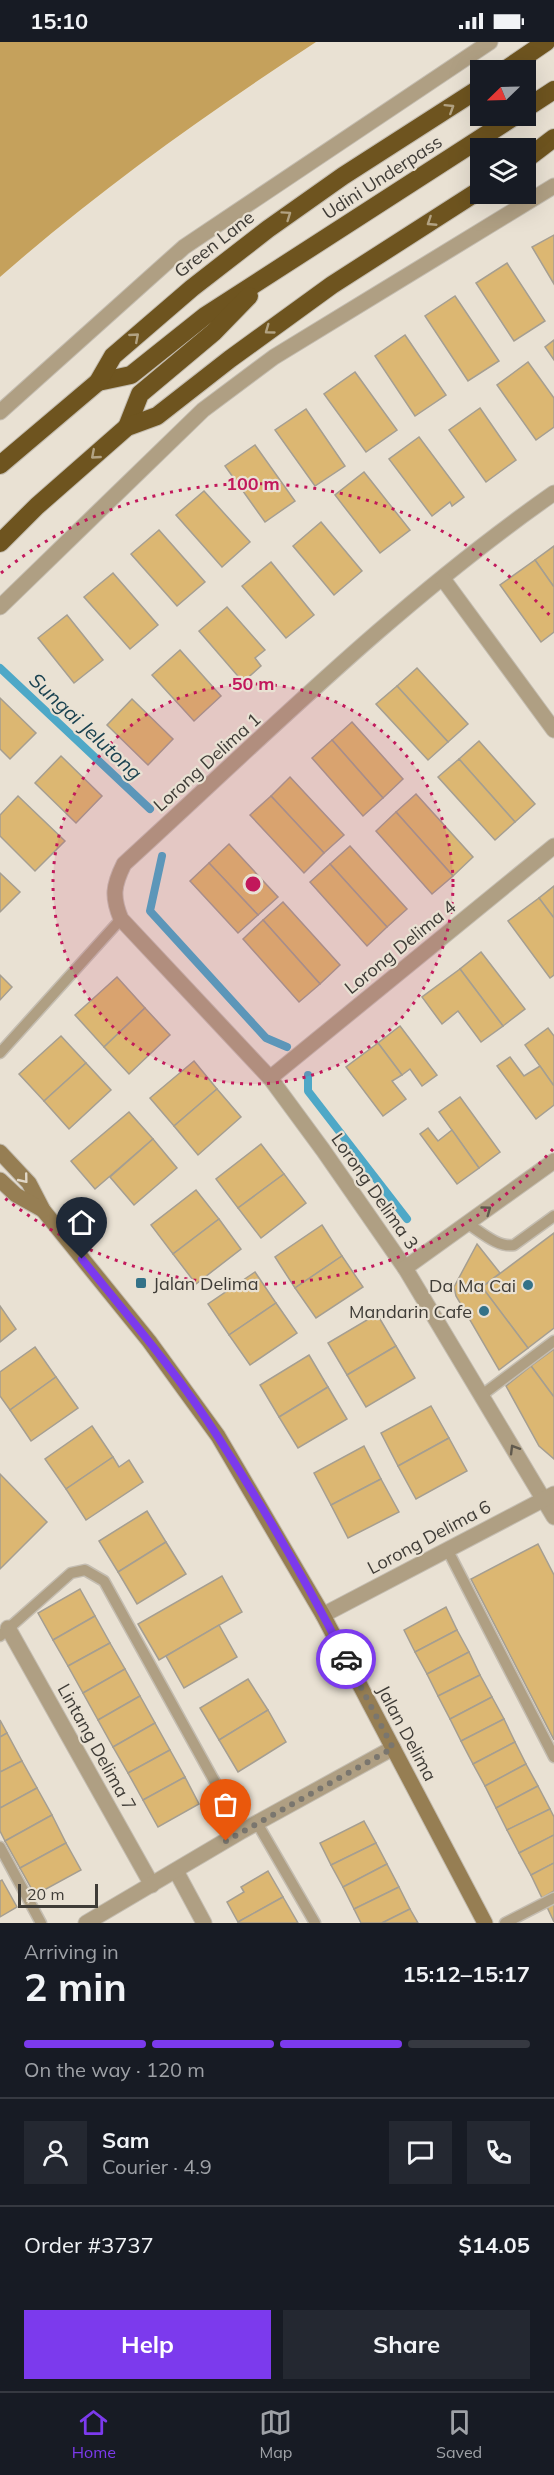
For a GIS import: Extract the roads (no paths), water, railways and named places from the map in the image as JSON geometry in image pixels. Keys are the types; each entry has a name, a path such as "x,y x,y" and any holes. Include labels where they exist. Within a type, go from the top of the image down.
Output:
{"highway":[{"path":"520,60 546,42"},
{"path":"536,102 554,90"},
{"name":"Green Lane","path":"0,465 98,382 113,356 192,288 260,235 343,176 470,94"},
{"name":"Udini Underpass","path":"98,382 131,375 205,316 500,126"},
{"path":"536,152 554,138"},
{"path":"0,543 37,506 127,427 157,416 230,359 323,292 470,196"},
{"name":"Udini Underpass","path":"127,427 140,394 214,332 272,274"}],"street":[{"path":"0,412 184,247 490,42"},
{"path":"0,607 195,418 221,397 274,357 554,186"},
{"path":"554,493 517,519 443,579 554,730"},
{"name":"Lorong Delima 1","path":"121,920 114,900 117,879 124,864 368,642 443,579"},
{"name":"Lorong Delima 4","path":"270,1078 554,846"},
{"name":"Lorong Delima 3","path":"121,920 270,1078 405,1268 482,1395 549,1496 554,1516"},
{"name":"Jalan Delima","path":"0,1152 29,1183 43,1210 149,1341 218,1436 323,1615 485,1923"},
{"path":"405,1268 554,1161"},
{"name":"Jalan Delima","path":"0,1180 16,1195 43,1210"},
{"name":"Lorong Delima 6","path":"323,1615 549,1496"},
{"name":"Lintang Delima 7","path":"4,1632 152,1885"},
{"path":"86,1923 242,1831 393,1748"},
{"path":"176,1871 204,1923"}],"lane":[{"path":"0,1053 121,920"},
{"path":"468,1224 500,1244 509,1246 514,1245 554,1216"},
{"path":"482,1395 554,1341"},
{"path":"447,1549 554,1757"},
{"path":"4,1632 71,1573 85,1570 104,1581 242,1831"},
{"path":"257,1823 315,1923"},
{"path":"0,1847 41,1923"},
{"path":"505,1923 554,1899"}],"waterway":[{"name":"Sungai Jelutong","path":"0,668 150,809"},
{"path":"162,856 150,911 266,1038 287,1047"},
{"path":"308,1075 308,1091 407,1219"}],"place":[{"name":"Jalan Delima","path":"141,1283"},
{"name":"Da Ma Cai","path":"528,1285"},
{"name":"Mandarin Cafe","path":"484,1311"}]}
